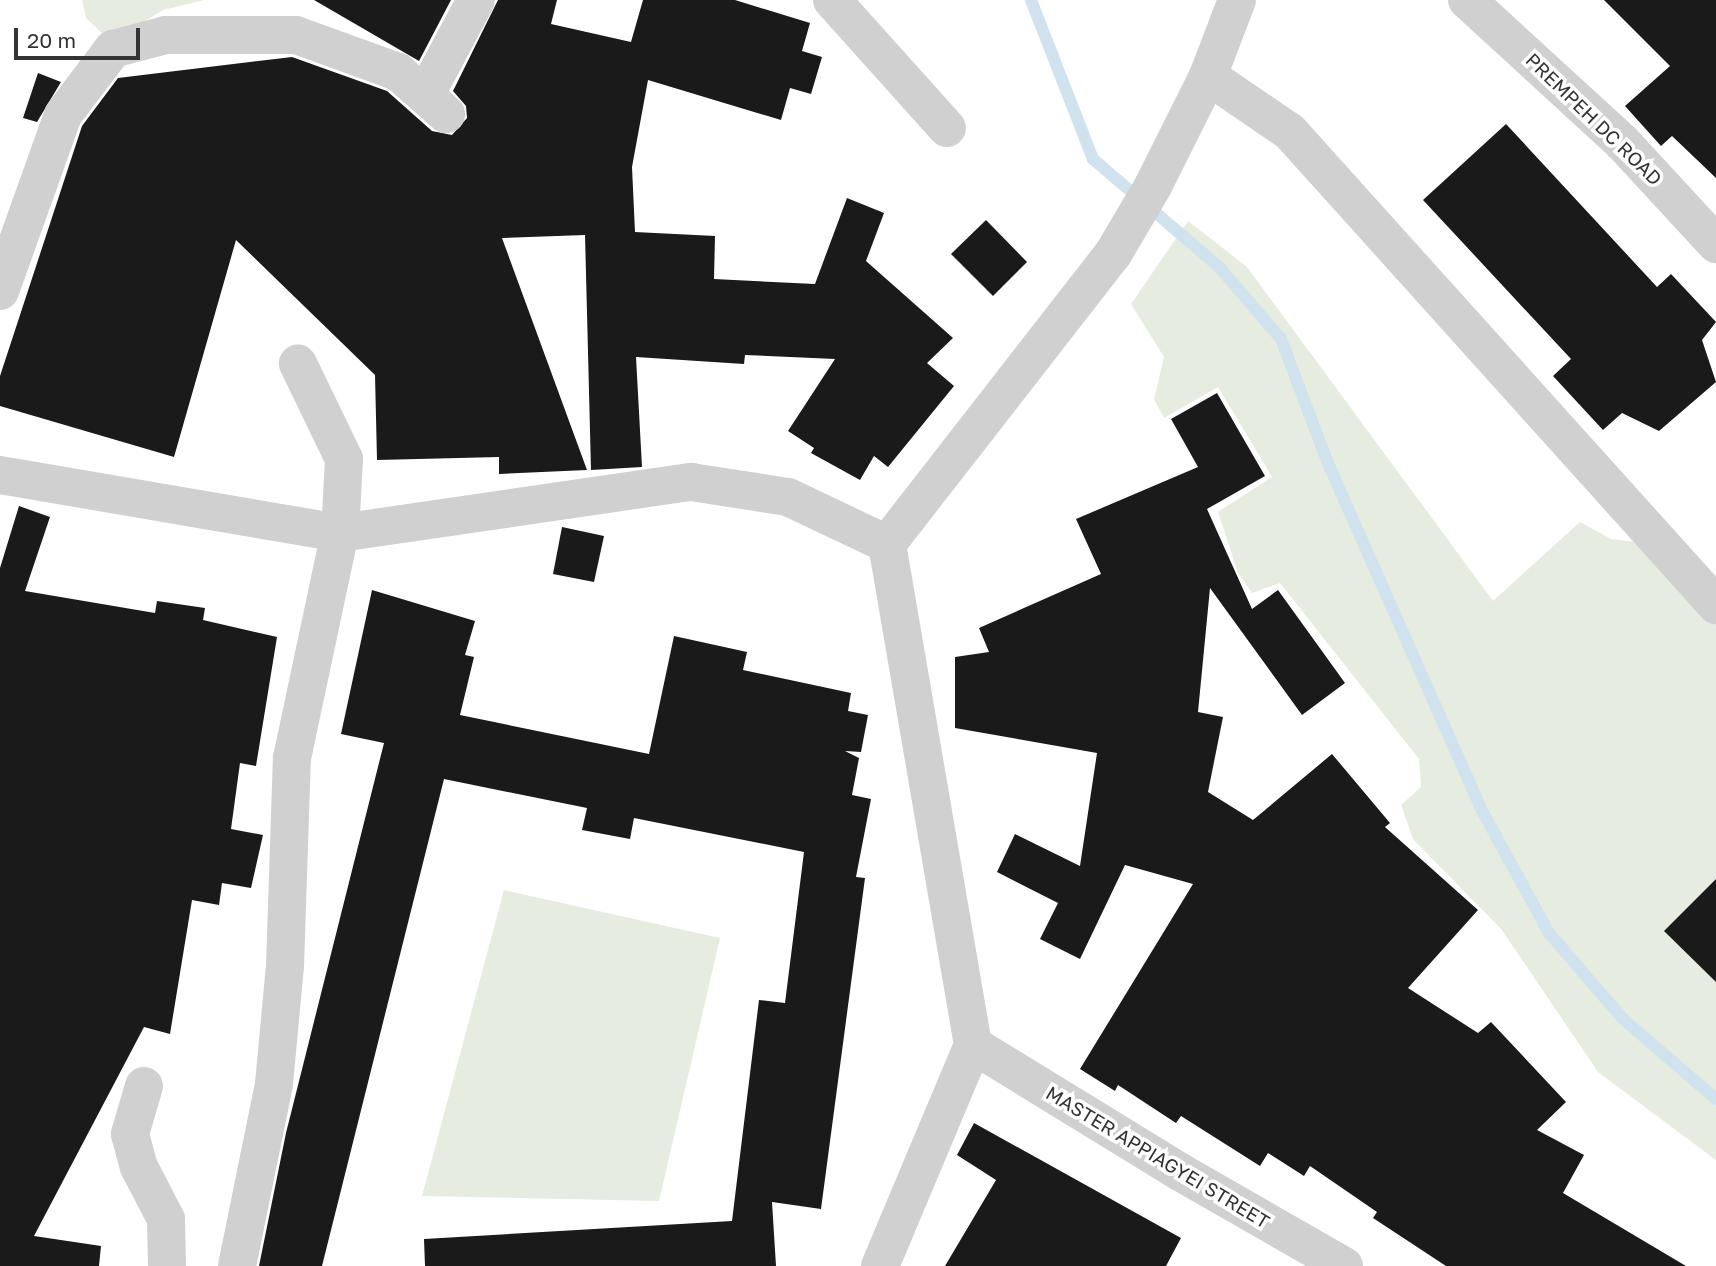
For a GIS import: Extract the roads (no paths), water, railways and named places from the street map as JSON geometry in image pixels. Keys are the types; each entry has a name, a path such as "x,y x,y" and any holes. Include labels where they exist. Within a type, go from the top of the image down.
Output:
{"street":[{"path":"0,291 63,115 113,49 166,35 296,35 398,72 436,103 476,0"},
{"path":"832,0 947,128"},
{"path":"880,1266 974,1045 887,544 1113,254 1153,186 1208,76 1237,0"},
{"name":"PREMPEH DC ROAD","path":"1467,0 1622,142 1716,244"},
{"path":"1208,76 1290,132 1716,605"},
{"path":"237,1266 274,1084 285,966 292,758 340,533 344,459 298,364"},
{"path":"0,475 340,533 691,482 788,497 887,544"},
{"name":"MASTER APPIAGYEI STREET","path":"974,1045 1180,1172 1344,1266"},
{"path":"144,1086 131,1134 139,1167 166,1219 167,1266"}],"waterway":[{"path":"1031,0 1093,159 1220,268 1281,339 1327,461 1480,807 1549,933 1623,1019 1716,1099"}]}
